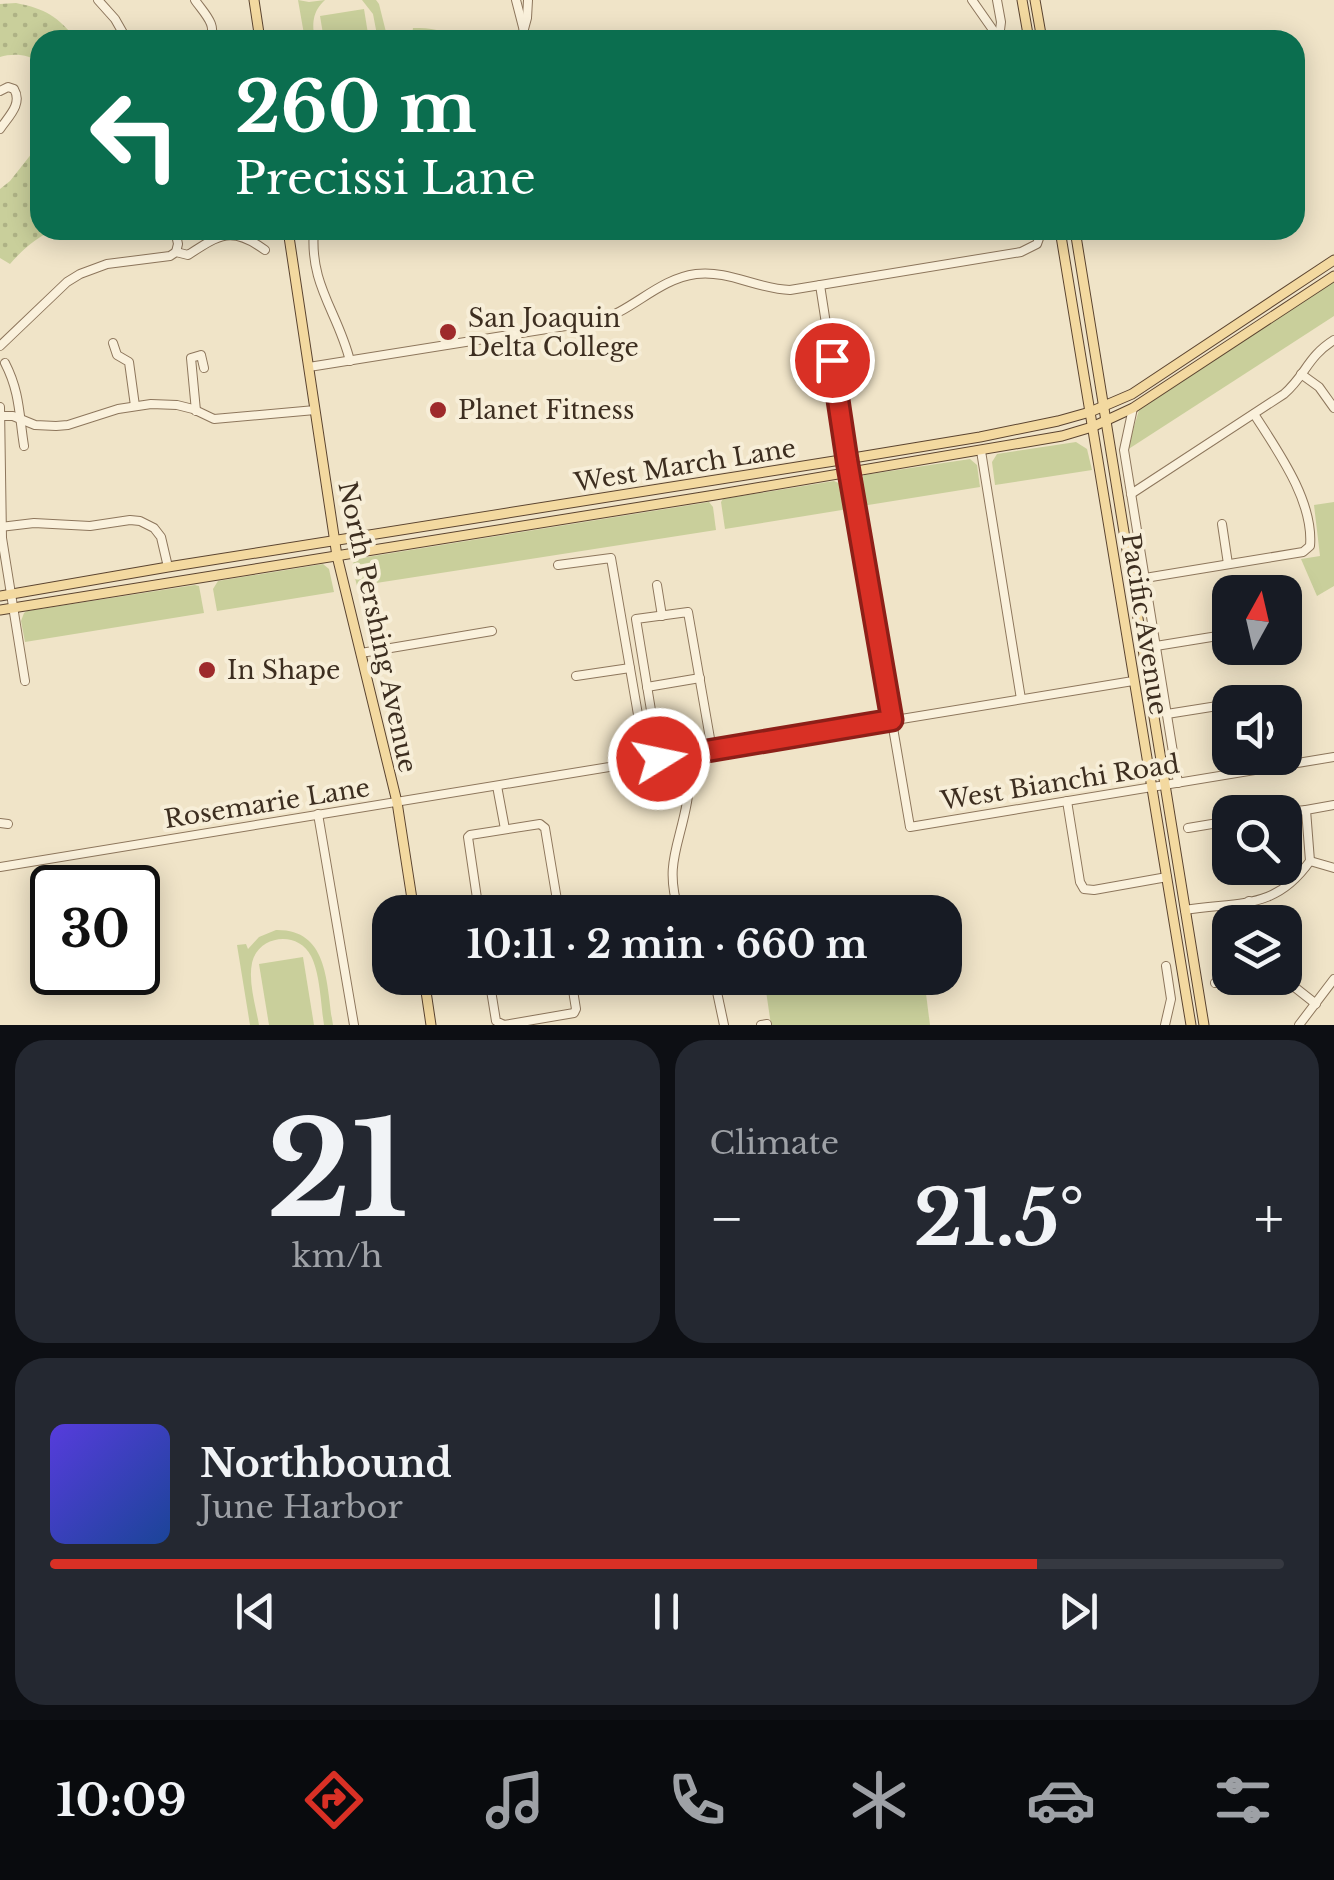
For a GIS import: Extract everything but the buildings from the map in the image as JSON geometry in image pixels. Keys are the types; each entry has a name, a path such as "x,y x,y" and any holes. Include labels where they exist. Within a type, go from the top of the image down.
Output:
{"main road":[{"path":"254,0 258,30"},
{"path":"1022,0 1026,30"},
{"path":"1035,0 1040,30"},
{"name":"North Pershing Avenue","path":"290,240 334,542 397,802 411,895"},
{"name":"Pacific Avenue","path":"1062,240 1191,1025"},
{"path":"1077,240 1204,1025"},
{"name":"West March Lane","path":"5,596 847,460 980,437 1090,412 1132,394 1334,260"},
{"name":"West March Lane","path":"0,610 1062,436 1133,408 1334,276"},
{"path":"1133,682 1140,684 1151,708"},
{"path":"1167,877 1175,904 1184,910"},
{"path":"427,995 431,1025"}],"street":[{"path":"98,0 120,30"},
{"path":"194,0 213,30"},
{"path":"516,0 521,30"},
{"path":"523,30 528,0"},
{"path":"972,0 994,30"},
{"path":"997,0 1001,30"},
{"path":"0,91 14,89 18,99 0,130"},
{"path":"0,346 80,274 107,264 170,256 176,252 177,240"},
{"path":"176,252 188,255 216,240"},
{"path":"251,240 265,250"},
{"path":"314,240 318,282 344,338 350,361"},
{"path":"309,367 597,321 620,313 663,284 696,274 721,274 778,290 1021,252 1034,248 1040,240"},
{"path":"820,285 892,720"},
{"path":"1131,494 1284,394 1316,353 1334,340"},
{"path":"113,343 117,355 128,362 136,406"},
{"path":"196,411 192,358 201,355 204,368"},
{"path":"6,363 19,398 24,446"},
{"path":"1301,374 1320,386 1334,408"},
{"path":"0,416 35,425 68,425 118,409 161,404 214,419 315,410"},
{"path":"0,408 5,596 12,608 25,681"},
{"name":"Pacific Avenue","path":"1133,408 1124,450 1178,783"},
{"path":"1145,578 1303,552 1310,546 1304,507 1295,482 1254,414"},
{"path":"981,450 1021,700"},
{"path":"1,527 140,521 161,537 168,567"},
{"path":"1222,524 1228,564"},
{"path":"558,566 611,558 646,761"},
{"path":"657,585 662,616"},
{"path":"659,759 636,619 688,612 712,750"},
{"path":"361,653 492,631"},
{"path":"1156,646 1212,637"},
{"path":"576,676 630,668"},
{"path":"647,687 700,678"},
{"name":"Rosemarie Lane","path":"0,867 1133,682"},
{"path":"1167,714 1212,707"},
{"name":"West Bianchi Road","path":"892,720 910,827 1334,757"},
{"path":"675,895 672,865 688,800 688,754"},
{"path":"498,786 506,829"},
{"path":"1068,802 1084,889 1167,877"},
{"path":"1302,810 1334,805"},
{"path":"1184,910 1278,894 1299,877 1310,861 1306,810"},
{"path":"318,814 354,1025"},
{"path":"476,895 467,840 470,835 536,824 544,826 556,895"},
{"path":"1188,828 1212,824"},
{"path":"1310,861 1334,868"},
{"path":"1249,901 1249,905"},
{"path":"1165,1025 1171,1000 1166,966"},
{"path":"1298,1025 1334,979"},
{"path":"1302,993 1316,1004"},
{"path":"492,995 496,1021 504,1025 574,1013 573,995"},
{"path":"718,995 724,1025"}],"green space":[{"path":"298,0 325,0 314,18 313,30 303,30"},
{"path":"362,0 376,0 386,30 376,30 373,14"},
{"path":"0,4 35,8 68,30 30,30 30,58 0,57"},
{"path":"364,9 367,30 322,30 320,16"},
{"path":"30,156 30,240 36,240 10,264 0,258 0,189"},
{"path":"1334,281 1334,316 1127,450 1139,410"},
{"path":"1076,442 1087,449 1092,470 995,485 992,462 997,454"},
{"path":"970,459 977,465 980,487 862,506 859,483 864,475"},
{"path":"834,481 843,485 848,509 725,529 723,499"},
{"path":"709,502 716,530 357,586 352,566 355,559"},
{"path":"1334,502 1334,586 1317,596 1301,559 1320,556 1314,505"},
{"path":"323,564 329,569 334,592 217,611 213,589 218,581"},
{"path":"199,586 204,613 25,642 21,621 27,611"},
{"path":"276,930 294,932 316,949 326,978 333,1025 324,1025 311,956 297,942 279,939 262,946 252,963 259,1025 250,1025 237,945 246,944 248,949 259,937"},
{"path":"303,957 314,1025 269,1025 259,964"},
{"path":"767,995 926,995 930,1025 771,1025"}],"place":[{"name":"San Joaquin Delta College","path":"448,332"},
{"name":"Planet Fitness","path":"438,410"},
{"name":"In Shape","path":"207,670"}],"route":[{"path":"659,759 892,720 832,360"}]}
